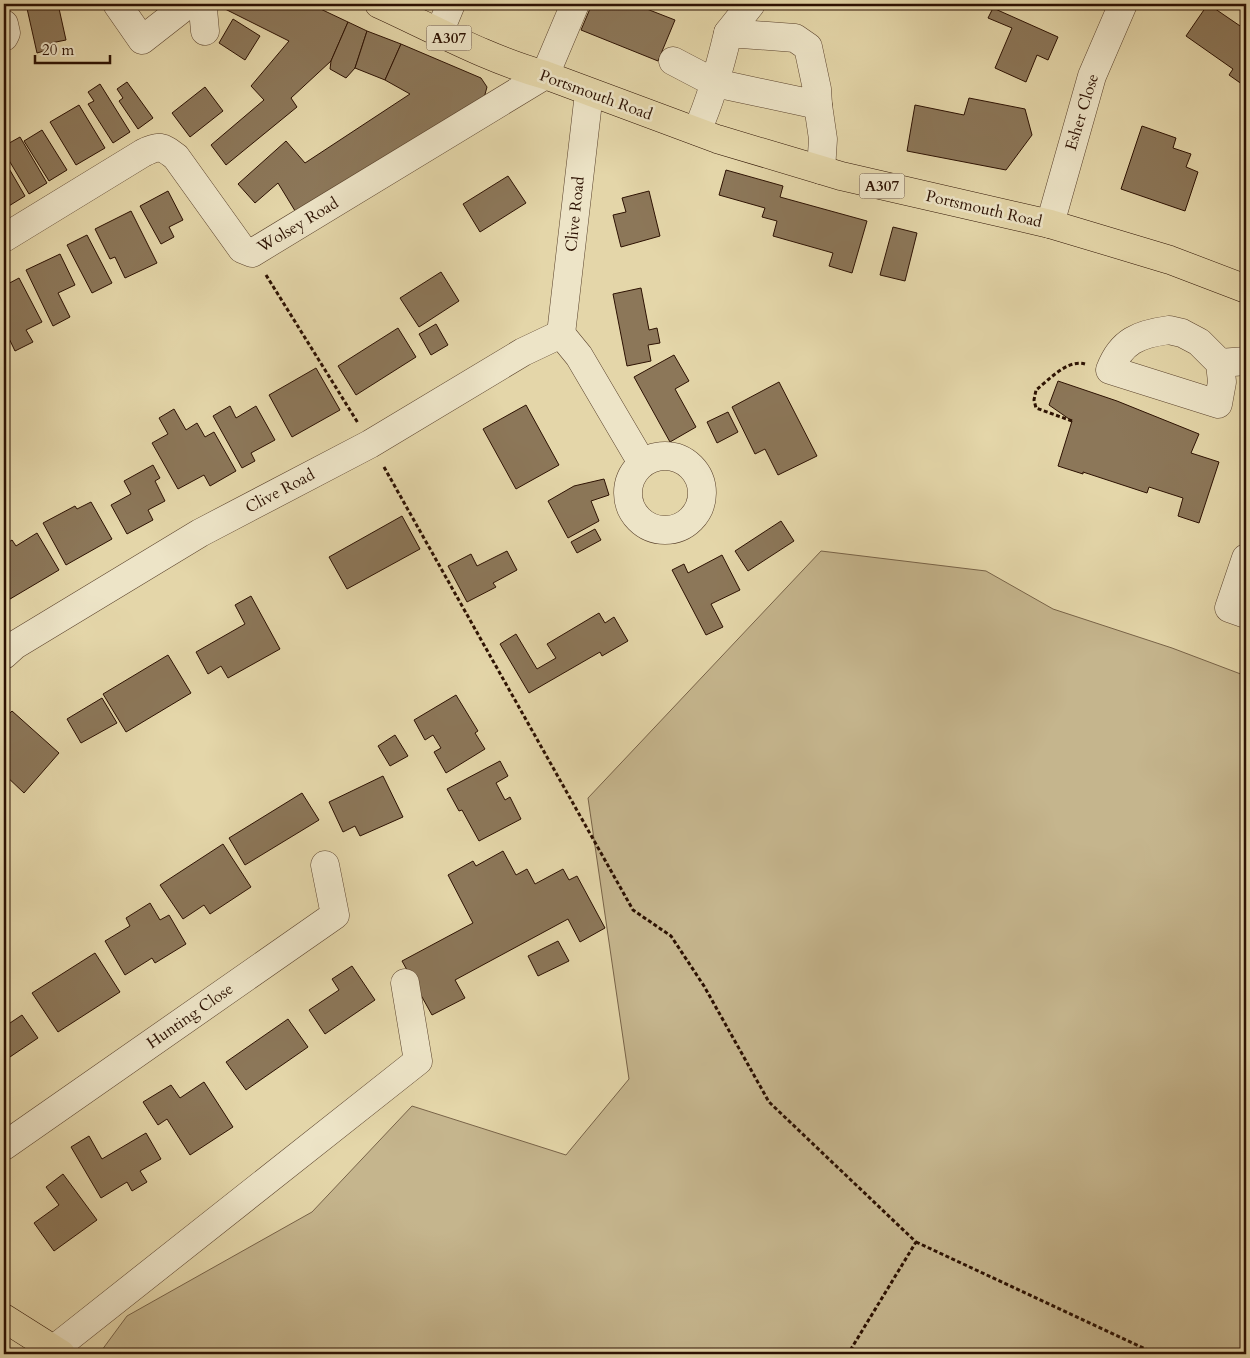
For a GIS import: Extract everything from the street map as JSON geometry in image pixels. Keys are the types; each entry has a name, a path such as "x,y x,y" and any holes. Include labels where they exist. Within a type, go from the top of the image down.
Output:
{"main road":[{"name":"A307","path":"379,4 408,10 439,33 533,72"},
{"name":"Portsmouth Road","path":"533,72 697,131 821,170 860,181 1050,224 1170,260 1246,289"},
{"path":"4,1318 58,1352"}],"street":[{"path":"117,4 142,40 188,4"},
{"path":"205,4 203,9 205,31"},
{"path":"439,33 451,4"},
{"path":"533,72 575,4"},
{"path":"697,131 715,83 728,33 751,4"},
{"name":"Esher Close","path":"1050,224 1092,76 1123,4"},
{"path":"4,24 6,33 4,36"},
{"path":"728,33 795,38 808,47 817,88 822,139 821,170"},
{"path":"674,61 715,83 818,105"},
{"name":"Wolsey Road","path":"4,238 143,153 154,148 165,148 176,157 242,249 252,253 533,72"},
{"name":"Clive Road","path":"4,655 15,645 200,533 370,444 523,352 561,334 589,93"},
{"path":"1169,330 1182,333 1233,362 1222,382 1218,404 1110,370 1115,356 1125,345 1152,332 1169,330"},
{"path":"561,334 579,356 642,463"},
{"path":"1246,558 1229,608 1246,614"},
{"name":"Hunting Close","path":"4,1146 335,915 325,865"},
{"path":"58,1352 418,1061 405,983"}],"path":[{"path":"252,253 370,444 633,910 671,936 704,986 769,1102 916,1242 1156,1354"},
{"path":"1072,421 1036,408 1034,400 1036,390 1071,364 1078,362 1110,370"},
{"path":"848,1354 916,1242"}],"shaded area":[{"path":"821,551 986,571 1053,609 1172,648 1246,676 1246,1354 99,1354 127,1316 312,1212 412,1106 566,1155 629,1079 588,798"}],"building":[{"path":"26,4 58,4 66,40 51,43 51,49 37,53"},
{"path":"152,4 175,4 162,17"},
{"path":"215,4 310,4 348,22 331,61 291,98 297,107 226,165 211,145 264,100 251,86 289,41"},
{"path":"592,4 634,4 675,20 658,61 581,30"},
{"path":"1208,4 1246,30 1246,87 1229,75 1233,69 1186,36"},
{"path":"993,8 1058,37 1048,60 1037,55 1026,82 995,68 1012,28 988,18"},
{"path":"233,19 260,36 245,60 219,43"},
{"path":"348,22 367,31 355,68 346,78 330,69 331,61"},
{"path":"367,31 401,44 385,80 355,68"},
{"path":"401,44 481,78 487,87 484,98 300,219 278,183 255,203 238,184 286,141 305,163 410,94 385,80"},
{"path":"127,82 153,118 138,129 119,101 123,98 117,89"},
{"path":"100,84 130,132 113,143 88,104 94,101 88,92"},
{"path":"205,87 223,111 190,137 172,113"},
{"path":"969,98 1025,109 1032,135 1006,170 907,151 915,105 964,115"},
{"path":"79,105 105,148 76,165 50,122"},
{"path":"1142,126 1176,138 1173,148 1191,154 1186,167 1198,172 1185,211 1121,189"},
{"path":"42,130 67,170 49,181 24,141"},
{"path":"20,137 47,183 29,194 4,152 4,146"},
{"path":"4,160 25,196 4,209"},
{"path":"726,170 783,186 780,197 867,221 852,273 829,266 833,253 773,236 777,221 762,217 765,208 719,195"},
{"path":"508,176 526,203 480,232 463,204"},
{"path":"168,191 183,220 169,227 174,237 161,244 140,206"},
{"path":"649,191 660,236 621,247 613,215 626,212 622,198"},
{"path":"131,211 157,263 125,278 115,257 110,259 95,229"},
{"path":"893,227 917,233 905,281 880,275"},
{"path":"87,235 112,283 92,293 67,245"},
{"path":"60,254 75,285 58,293 70,317 53,326 26,270"},
{"path":"441,272 459,301 419,327 400,298"},
{"path":"19,278 42,322 26,330 33,342 15,351 4,328 4,286"},
{"path":"641,288 649,330 657,328 660,343 648,345 651,361 627,366 613,294"},
{"path":"436,324 448,345 431,355 419,334"},
{"path":"398,328 416,357 356,395 338,366"},
{"path":"674,355 689,381 675,389 696,427 670,442 634,377"},
{"path":"316,368 340,410 292,437 269,395"},
{"path":"1058,381 1117,401 1199,434 1191,453 1219,462 1199,523 1178,516 1183,498 1149,487 1147,493 1083,472 1083,474 1058,466 1072,421 1049,405"},
{"path":"779,382 817,456 778,475 765,449 755,454 732,407"},
{"path":"526,405 559,465 516,489 483,429"},
{"path":"230,406 236,418 256,406 275,440 251,453 255,461 242,468 213,416"},
{"path":"174,409 186,430 197,423 205,437 214,432 236,471 210,486 204,475 178,489 152,443 168,434 159,418"},
{"path":"728,412 738,432 717,443 707,422"},
{"path":"153,465 160,478 155,481 165,501 148,510 153,520 127,534 111,505 131,494 124,481"},
{"path":"604,479 609,495 591,501 599,521 568,538 548,501 574,486"},
{"path":"91,502 112,539 66,565 43,523 75,506 77,509"},
{"path":"402,516 420,549 347,589 329,557"},
{"path":"781,521 794,541 748,571 735,551"},
{"path":"595,529 601,540 577,553 571,542"},
{"path":"37,533 59,570 5,602 4,545 12,540 16,546"},
{"path":"507,551 517,570 493,583 496,587 467,602 448,566 471,554 477,566"},
{"path":"722,555 740,590 711,604 723,627 706,635 672,570 684,564 688,573"},
{"path":"251,596 280,649 228,678 221,666 208,674 196,652 245,624 235,605"},
{"path":"599,613 605,623 614,617 628,641 602,656 600,652 529,693 500,644 516,634 537,669 556,658 547,644"},
{"path":"168,655 191,693 126,732 103,694"},
{"path":"456,695 478,731 475,733 485,749 446,773 434,752 441,748 433,735 425,740 414,720"},
{"path":"102,698 117,723 81,743 67,719"},
{"path":"12,711 59,753 24,793 4,774 4,719"},
{"path":"395,735 408,756 390,766 378,746"},
{"path":"500,761 508,776 496,783 505,800 510,797 521,819 479,841 462,810 459,811 447,789"},
{"path":"383,776 403,817 360,836 355,826 343,832 329,802"},
{"path":"302,793 319,820 245,865 229,838"},
{"path":"223,844 251,887 210,914 204,905 183,919 160,885"},
{"path":"503,851 516,875 527,869 535,884 563,869 569,880 577,876 605,928 580,942 568,919 455,980 465,998 432,1015 402,961 473,923 448,875 473,861 476,866"},
{"path":"150,903 160,920 169,915 186,944 155,963 152,958 125,975 105,941 130,926 126,918"},
{"path":"558,941 569,961 538,976 528,956"},
{"path":"95,953 120,992 58,1032 32,993"},
{"path":"352,966 375,1000 325,1034 309,1010 339,990 332,979"},
{"path":"22,1015 38,1038 4,1061 4,1027"},
{"path":"288,1019 308,1047 246,1090 226,1062"},
{"path":"204,1082 233,1127 190,1155 167,1119 158,1125 143,1102 171,1085 180,1098"},
{"path":"146,1133 161,1159 140,1171 147,1182 132,1191 127,1182 101,1198 71,1147 89,1136 102,1159"},
{"path":"63,1174 97,1220 54,1251 34,1223 59,1205 46,1187"}]}
